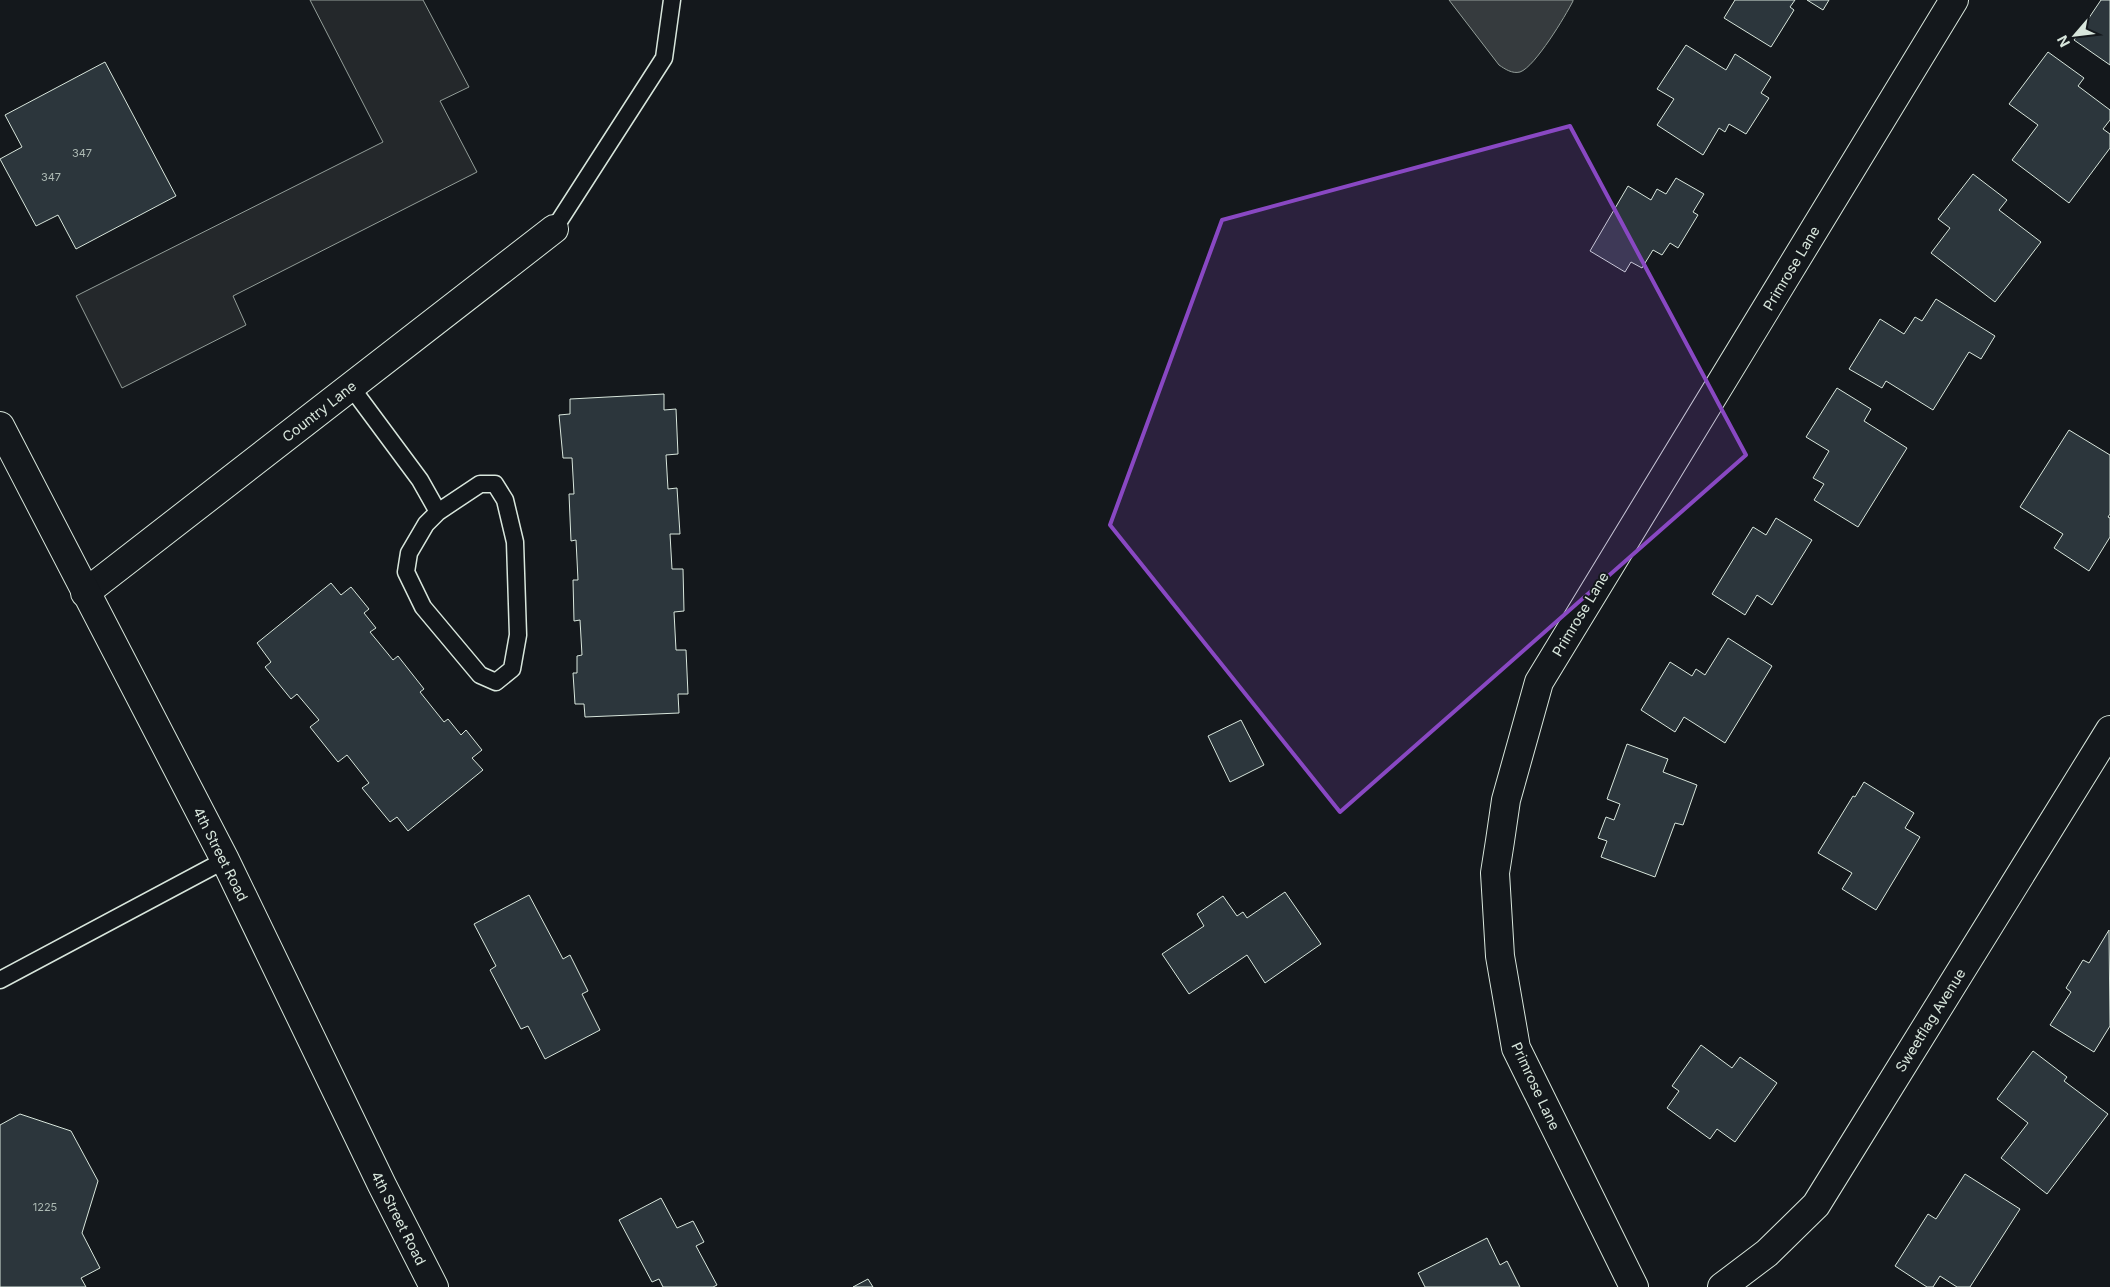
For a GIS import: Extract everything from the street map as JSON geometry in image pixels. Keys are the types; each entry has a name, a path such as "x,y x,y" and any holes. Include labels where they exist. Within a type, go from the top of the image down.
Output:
{"street":[{"name":"Primrose Lane","path":"1634,1287 1516,1048 1500,956 1496,908 1495,873 1506,800 1539,682 1954,0"},
{"name":"Country Lane","path":"85,593 554,229"},
{"name":"4th Street Road","path":"0,426 85,593 226,860 382,1185 434,1287"},
{"name":"Sweetflag Avenue","path":"1722,1287 1767,1253 1816,1205 2110,730"}],"lane":[{"path":"554,229 664,58 672,0"},
{"path":"351,387 420,480 438,512"},
{"path":"480,484 495,484 505,500 515,542 518,635 512,669 496,682 480,675 423,606 406,572 409,553 426,524 438,512 480,484"},
{"path":"0,980 226,860"}],"highlighted area":[{"path":"1570,126 1746,455 1340,812 1110,525 1222,220"}],"shaded area":[{"path":"310,0 423,0 469,87 440,101 477,172 233,296 246,325 122,388 76,296 383,142"},
{"path":"1449,0 1573,1 1534,61 1520,72 1514,72 1499,65"}],"building":[{"path":"1735,0 1795,0 1790,7 1794,10 1771,47 1724,18"},
{"path":"1807,0 1829,0 1823,10"},
{"path":"2101,0 2110,0 2110,65 2074,40"},
{"path":"1686,45 1726,70 1735,54 1771,77 1761,93 1769,98 1746,134 1729,124 1725,132 1719,128 1703,155 1657,125 1674,99 1657,89"},
{"path":"2048,52 2084,78 2078,86 2110,110 2110,120 2103,129 2110,134 2110,148 2069,203 2012,160 2038,125 2009,104"},
{"path":"105,62 176,196 76,249 58,215 36,226 0,159 22,147 5,115"},
{"path":"1973,174 2007,200 1999,210 2041,242 1995,302 1931,253 1950,228 1938,219"},
{"path":"1676,178 1704,194 1693,212 1698,215 1678,248 1670,243 1662,255 1653,250 1642,268 1631,262 1625,272 1590,251 1628,186 1651,200 1657,189 1666,194"},
{"path":"1936,299 1995,336 1981,359 1969,352 1933,410 1886,381 1882,388 1849,369 1880,319 1904,334 1915,317 1922,321"},
{"path":"1837,388 1871,409 1864,421 1907,448 1858,527 1814,500 1824,484 1813,478 1829,451 1806,437"},
{"path":"664,394 664,410 676,409 678,454 666,455 668,489 677,488 680,534 670,534 672,569 683,569 684,611 674,612 676,650 686,650 688,694 678,694 679,713 585,717 584,704 575,704 573,673 577,673 577,656 582,655 580,620 574,621 573,580 578,580 576,540 571,541 569,494 574,494 572,458 563,458 559,415 570,414 570,399"},
{"path":"2069,430 2110,455 2110,514 2108,517 2110,518 2110,537 2089,571 2054,548 2063,534 2020,507"},
{"path":"1776,518 1812,540 1772,605 1757,595 1745,615 1712,594 1753,527 1766,535"},
{"path":"331,583 341,595 351,587 369,609 364,613 376,628 370,632 393,660 398,656 424,689 420,692 444,722 448,719 461,735 466,730 482,750 472,758 483,770 408,831 397,817 390,822 362,788 369,783 347,755 338,762 310,727 319,720 297,694 291,699 265,667 271,662 257,643"},
{"path":"1728,638 1772,666 1725,743 1684,717 1675,732 1641,710 1670,662 1692,676 1696,669 1705,675"},
{"path":"1241,720 1264,765 1230,782 1208,736"},
{"path":"1627,744 1668,759 1663,772 1697,785 1683,825 1675,823 1655,877 1601,857 1607,841 1598,838 1606,817 1614,820 1620,804 1607,799"},
{"path":"1864,782 1914,813 1905,828 1920,837 1876,910 1842,889 1852,873 1818,853 1853,796 1855,797"},
{"path":"1285,892 1321,944 1265,983 1247,955 1189,994 1162,954 1204,926 1197,914 1223,896 1237,916 1243,912 1247,918"},
{"path":"529,895 563,959 570,955 588,991 582,994 600,1030 545,1059 528,1026 521,1029 490,970 496,966 474,924"},
{"path":"2109,930 2110,1026 2094,1052 2050,1025 2071,992 2066,988 2083,960 2089,963"},
{"path":"1701,1045 1732,1068 1740,1057 1777,1083 1735,1142 1717,1129 1710,1139 1667,1108 1679,1091 1672,1086"},
{"path":"2033,1051 2067,1077 2064,1081 2108,1114 2047,1194 2001,1158 2028,1123 1997,1099"},
{"path":"20,1114 71,1131 98,1181 82,1233 100,1268 81,1278 86,1287 0,1287 0,1125"},
{"path":"1965,1174 2020,1209 1970,1287 1957,1287 1940,1276 1933,1287 1927,1287 1895,1266 1928,1214 1936,1219"},
{"path":"661,1198 677,1228 693,1221 704,1242 696,1246 717,1285 713,1287 663,1287 659,1279 652,1282 619,1220"},
{"path":"1487,1238 1500,1265 1507,1261 1520,1287 1425,1287 1418,1273"},
{"path":"868,1279 873,1287 853,1287"}]}
